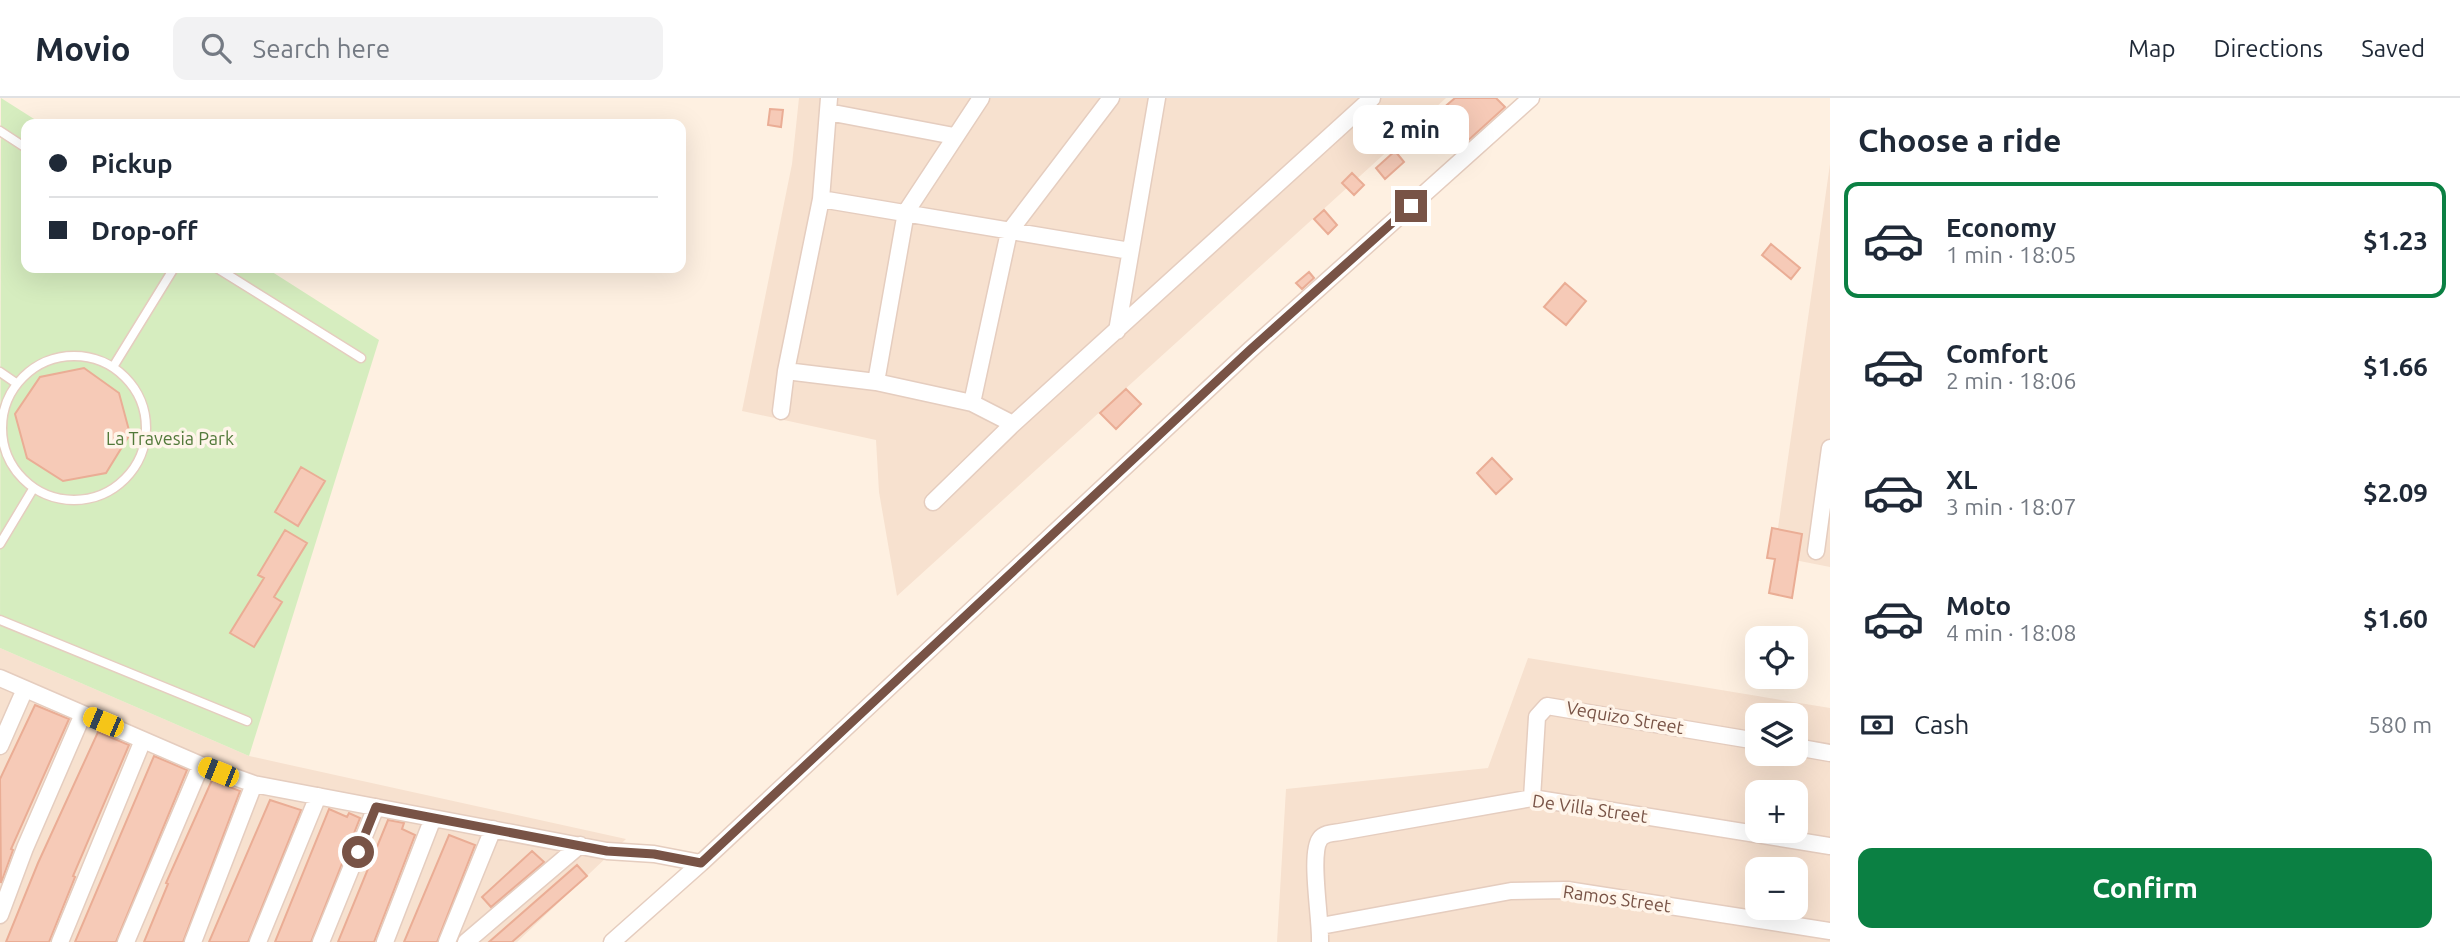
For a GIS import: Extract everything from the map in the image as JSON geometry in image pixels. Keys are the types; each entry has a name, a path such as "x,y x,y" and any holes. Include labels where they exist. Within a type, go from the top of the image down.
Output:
{"street":[{"path":"877,382 906,212 981,98"},
{"path":"972,402 1009,232 1111,98"},
{"path":"1117,331 1157,98"},
{"path":"933,502 1013,425 1372,98"},
{"path":"612,942 701,863 1250,350 1531,98"},
{"path":"781,411 786,371 821,200 828,105 954,136"},
{"path":"821,200 1130,251"},
{"path":"786,371 877,382 972,402 1013,425"},
{"path":"1816,551 1830,447"},
{"path":"0,678 201,765 254,784 607,851 654,854 701,863"},
{"path":"0,746 26,689"},
{"name":"Vequizo Street","path":"1532,798 1537,717 1547,706 1745,739"},
{"path":"0,915 25,848 83,714"},
{"path":"60,942 143,740"},
{"path":"1808,749 1830,753"},
{"path":"126,942 201,765"},
{"path":"193,942 254,784"},
{"path":"258,942 318,796"},
{"name":"De Villa Street","path":"1320,934 1315,856 1323,835 1532,798 1830,846"},
{"path":"321,942 376,807"},
{"path":"385,942 433,818"},
{"path":"447,942 493,829"},
{"path":"466,942 580,845"},
{"name":"Ramos Street","path":"1320,934 1511,891 1567,890 1830,931"}],"lane":[{"path":"0,131 21,145"},
{"path":"113,367 171,273"},
{"path":"225,273 361,358"},
{"path":"80,355 113,367 139,395 147,433 135,469 107,494 69,501 33,489 10,463 0,430 4,395 44,361 80,355"},
{"path":"0,372 16,383"},
{"path":"0,544 33,489"},
{"path":"0,621 247,721"}],"shaded area":[{"path":"799,98 1446,98 897,596 879,492 876,440 742,411 792,164"},
{"path":"1830,164 1830,567 1774,556"},
{"path":"0,648 249,756 626,839 517,942 0,942"},
{"path":"1528,658 1800,703 1745,703 1745,766 1808,766 1808,704 1830,708 1830,942 1277,942 1286,789 1488,768"}],"green space":[{"name":"La Travesia Park","path":"1,98 34,119 21,119 21,273 274,273 379,340 249,756 0,648"}],"building":[{"path":"1455,98 1496,98 1505,107 1463,145 1446,124 1428,138 1420,128"},
{"path":"770,109 783,110 781,127 768,125"},
{"path":"1395,151 1404,162 1385,179 1376,168"},
{"path":"1352,173 1364,185 1354,195 1342,183"},
{"path":"1324,210 1337,225 1328,234 1314,219"},
{"path":"1771,244 1800,268 1791,279 1762,255"},
{"path":"1309,272 1314,278 1302,289 1296,283"},
{"path":"1565,283 1586,301 1566,325 1544,307"},
{"path":"84,368 119,393 130,434 106,473 63,481 27,458 15,414 40,377"},
{"path":"1126,389 1141,404 1116,429 1100,413"},
{"path":"1492,458 1512,479 1496,494 1477,473"},
{"path":"301,467 325,481 298,526 275,512"},
{"path":"1772,528 1802,534 1792,598 1769,593 1775,559 1767,558"},
{"path":"285,530 307,543 274,597 282,602 254,647 230,633 264,578 258,575"},
{"path":"35,705 69,719 11,849 13,850 1,883 0,779"},
{"path":"98,732 129,745 73,876 75,877 49,942 6,942 38,863"},
{"path":"154,756 187,770 116,942 75,942"},
{"path":"212,780 240,791 183,942 144,942 168,884 166,883"},
{"path":"270,800 301,810 248,942 209,942"},
{"path":"329,809 347,817 349,813 360,818 311,942 275,942"},
{"path":"388,820 404,823 402,829 415,835 374,942 338,942"},
{"path":"449,835 475,845 437,942 404,942"},
{"path":"532,851 544,862 491,907 482,897"},
{"path":"577,865 587,876 512,942 489,942"}],"route":[{"path":"358,852 376,807 607,851 654,854 701,863 1250,350 1411,206"}]}
